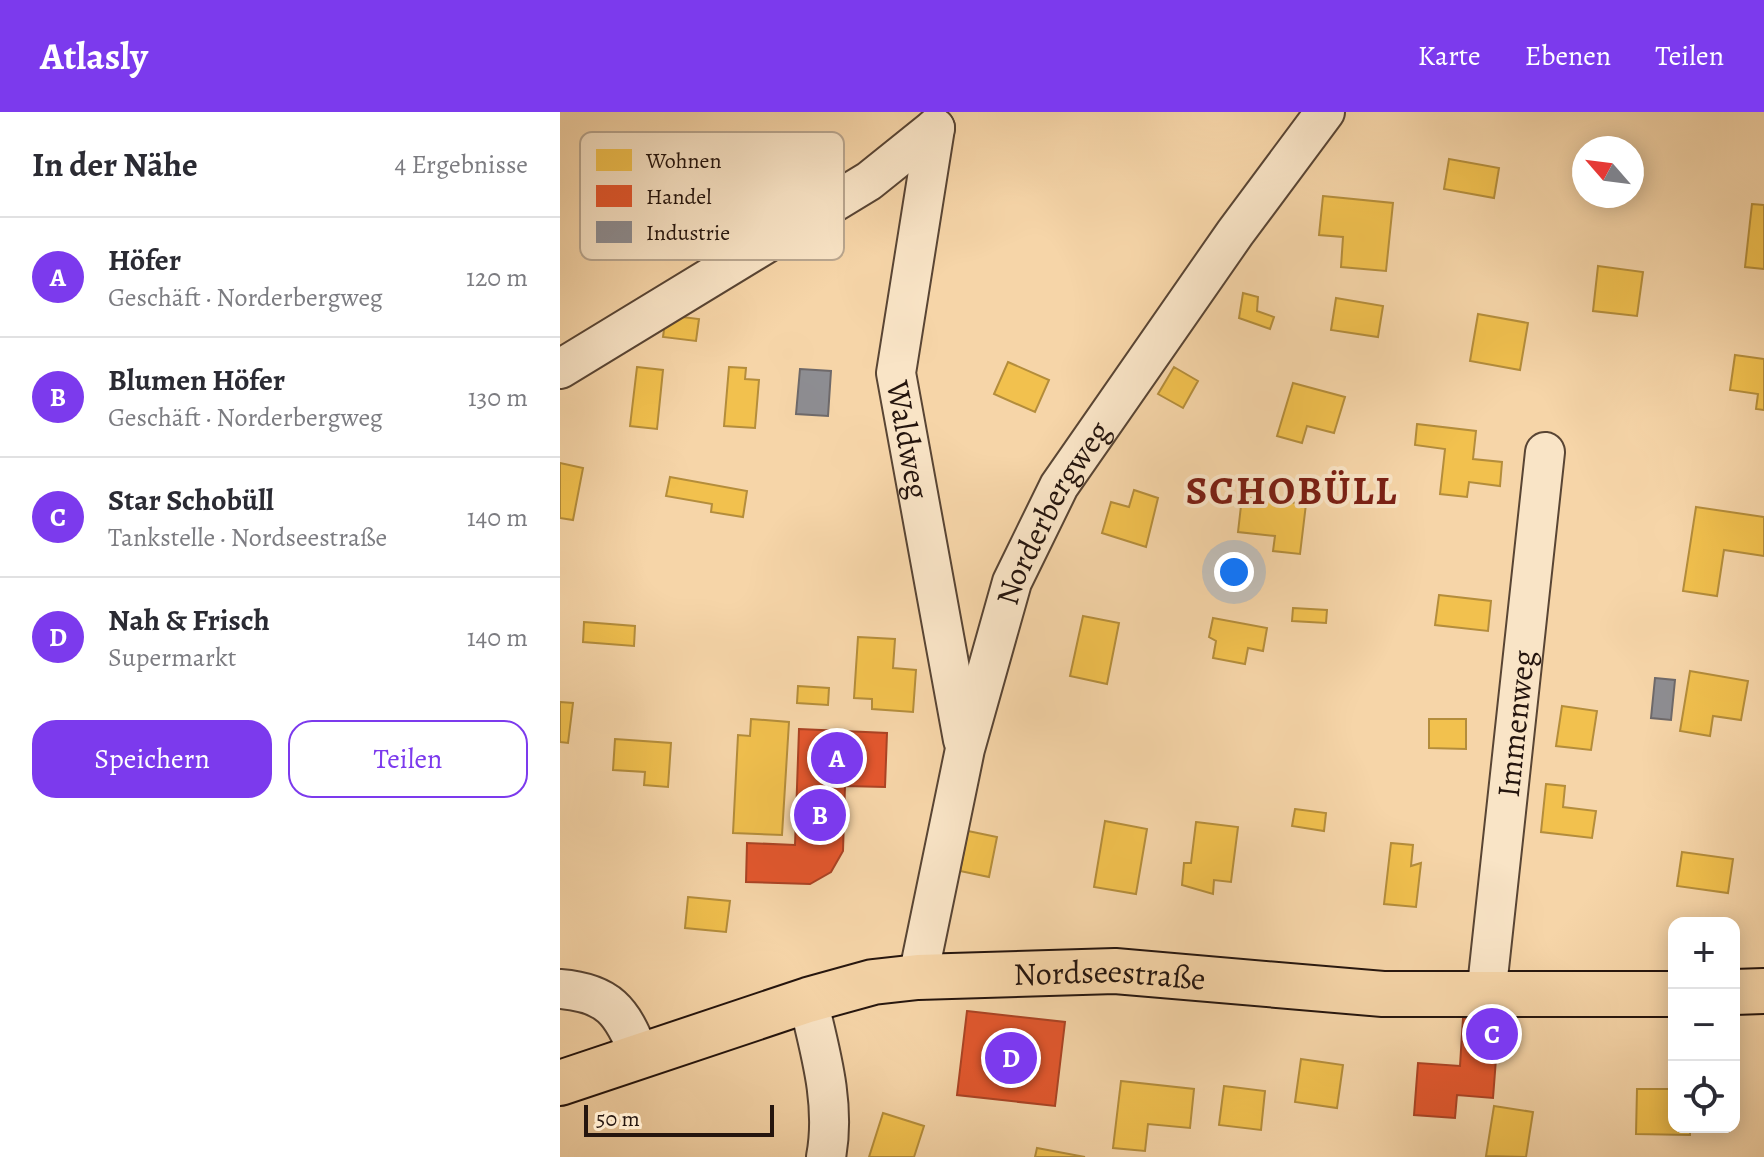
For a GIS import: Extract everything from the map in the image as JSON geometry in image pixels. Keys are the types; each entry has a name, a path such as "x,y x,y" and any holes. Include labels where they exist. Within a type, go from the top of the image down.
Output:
{"main road":[{"name":"Nordseestraße","path":"560,1083 639,1054 808,1000 873,982 918,977 1115,971 1383,994 1668,994"},
{"path":"1740,992 1764,991"}],"street":[{"name":"Norderbergweg","path":"918,977 965,749 1012,582 1059,486 1235,233 1325,112"},
{"name":"Waldweg","path":"844,196 869,181 935,128 896,373 965,749"},
{"name":"Waldweg","path":"560,369 739,260"},
{"name":"Immenweg","path":"1486,996 1545,452"},
{"path":"560,989 577,990 609,1002 627,1024 639,1054"},
{"path":"808,1000 827,1088 831,1134 826,1157"}],"building: Wohnen":[{"path":"1449,159 1499,168 1494,198 1444,189"},
{"path":"1323,196 1393,203 1386,271 1341,267 1343,237 1319,235"},
{"path":"1752,204 1764,205 1764,269 1745,267"},
{"path":"1598,266 1643,272 1637,316 1593,311"},
{"path":"1243,293 1258,297 1257,311 1274,317 1270,329 1239,318"},
{"path":"1336,298 1383,306 1378,337 1331,330"},
{"path":"1478,314 1528,323 1520,370 1470,361"},
{"path":"666,315 699,319 696,341 663,337"},
{"path":"1735,355 1764,359 1764,410 1756,409 1758,394 1730,390"},
{"path":"1008,362 1049,380 1035,412 994,394"},
{"path":"637,367 663,370 657,429 630,426"},
{"path":"729,367 746,368 745,379 759,380 755,428 724,426"},
{"path":"1174,367 1198,381 1183,408 1158,394"},
{"path":"1293,383 1345,397 1334,433 1307,426 1302,443 1277,436"},
{"path":"1417,424 1476,431 1473,459 1502,462 1500,486 1469,482 1467,497 1440,494 1445,449 1415,445"},
{"path":"560,463 583,468 573,520 560,518"},
{"path":"670,477 747,491 743,517 711,512 712,504 666,496"},
{"path":"1134,490 1158,498 1146,547 1102,533 1111,502 1129,507"},
{"path":"1242,497 1306,504 1300,554 1273,551 1275,536 1238,532"},
{"path":"1696,507 1764,517 1764,556 1724,550 1717,596 1683,591"},
{"path":"1439,595 1491,601 1488,631 1435,625"},
{"path":"1293,608 1327,610 1326,623 1292,621"},
{"path":"1083,616 1119,623 1107,684 1070,676"},
{"path":"1213,618 1267,628 1263,651 1248,648 1245,664 1213,658 1216,641 1209,637"},
{"path":"584,622 635,626 634,646 583,642"},
{"path":"858,637 895,639 893,668 916,670 913,712 872,709 872,699 854,698"},
{"path":"1690,671 1748,681 1741,720 1713,716 1710,736 1680,731"},
{"path":"798,686 829,688 828,705 797,703"},
{"path":"560,702 573,703 568,743 560,742"},
{"path":"1562,706 1597,711 1591,750 1556,746"},
{"path":"751,719 789,722 782,835 733,833 738,735 750,736"},
{"path":"1429,719 1466,719 1466,749 1429,748"},
{"path":"615,739 671,743 668,787 644,785 645,772 613,770"},
{"path":"1546,784 1565,786 1563,807 1596,811 1592,838 1541,832"},
{"path":"1295,809 1326,813 1324,831 1292,826"},
{"path":"1105,821 1147,829 1136,894 1094,887"},
{"path":"1196,822 1238,827 1231,882 1214,880 1213,894 1182,885 1184,863 1191,863"},
{"path":"968,831 997,837 989,877 960,871"},
{"path":"1391,843 1413,845 1411,866 1421,863 1416,907 1384,904"},
{"path":"1682,852 1733,859 1728,893 1677,886"},
{"path":"688,897 730,901 726,932 685,928"},
{"path":"1301,1059 1343,1065 1337,1108 1295,1102"},
{"path":"1121,1081 1194,1089 1190,1128 1148,1124 1145,1151 1113,1148"},
{"path":"1224,1086 1265,1091 1261,1130 1219,1125"},
{"path":"1637,1089 1668,1089 1668,1133 1690,1135 1636,1134"},
{"path":"1494,1106 1533,1112 1526,1157 1486,1156"},
{"path":"883,1113 924,1126 914,1157 869,1157"},
{"path":"1037,1148 1085,1157 1035,1157"}],"building: Handel":[{"path":"799,729 887,733 885,787 845,786 843,851 831,872 810,884 746,882 747,843 795,845"},
{"path":"967,1011 1065,1022 1055,1106 957,1095"},
{"path":"1463,1018 1499,1020 1493,1098 1457,1095 1455,1118 1414,1115 1418,1063 1460,1066"}],"building: Industrie":[{"path":"800,369 831,371 828,416 796,414"},
{"path":"1655,678 1675,680 1671,720 1651,718"}],"place":[{"name":"Höfer","path":"837,758"},
{"name":"Blumen Höfer","path":"820,815"},
{"name":"Star Schobüll","path":"1492,1034"},
{"name":"Nah & Frisch","path":"1011,1058"}],"district":[{"name":"SCHOBÜLL","path":"1292,490"}]}
